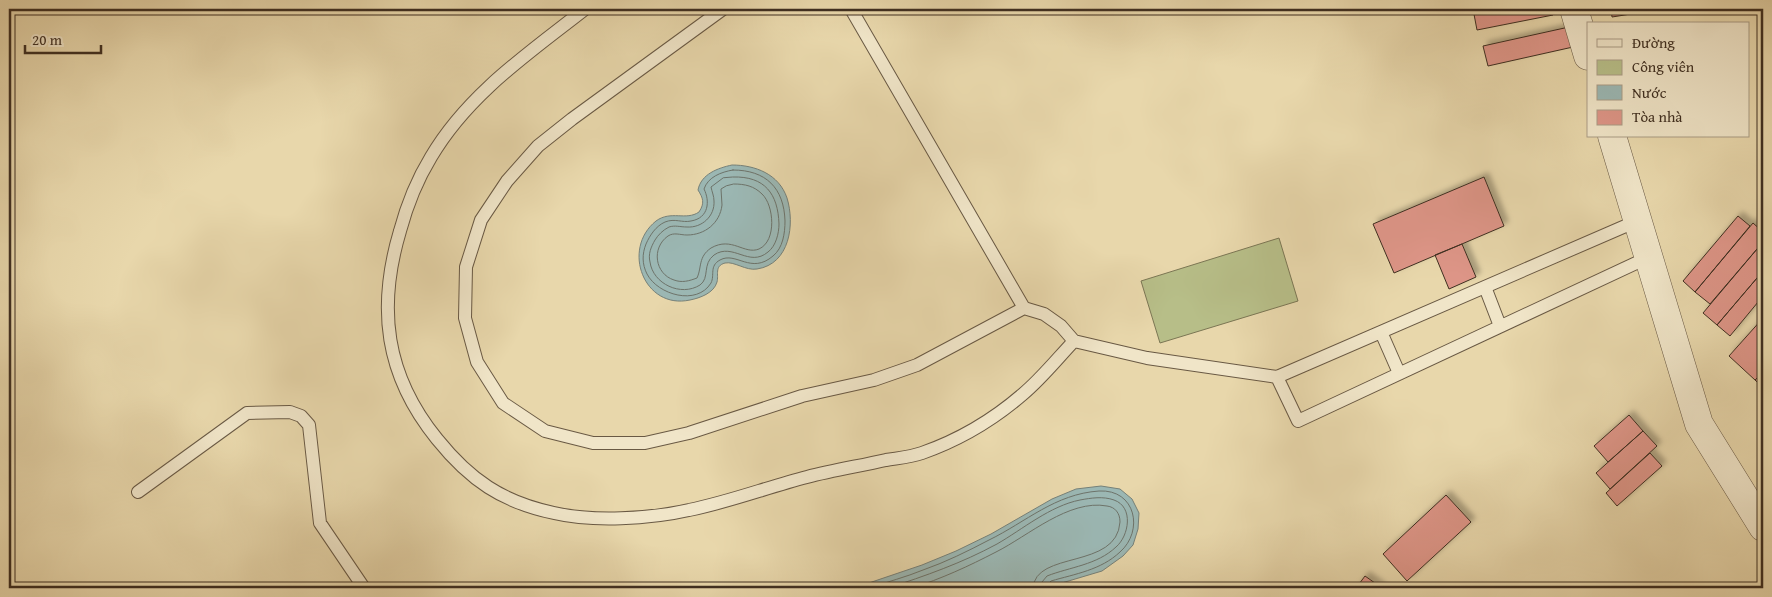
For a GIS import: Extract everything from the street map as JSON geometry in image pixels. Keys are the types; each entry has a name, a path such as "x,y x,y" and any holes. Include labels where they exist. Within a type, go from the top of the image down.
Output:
{"street":[{"path":"1574,9 1587,53"},
{"path":"1613,138 1699,424 1763,527"}],"lane":[{"path":"585,9 501,75 463,111 431,157 409,200 392,258 387,307 391,343 402,382 423,422 451,456 479,482 515,502 555,514 598,518 688,511 810,476 920,453 975,429 1023,394 1074,341"},
{"path":"723,9 538,146 507,181 481,220 466,267 465,318 477,362 503,403 545,430 593,443 645,442 689,433 802,396 874,380 917,366 1024,308"},
{"path":"851,9 1024,308 1044,314 1061,326 1074,341 1147,358 1277,377 1637,221"},
{"path":"1277,377 1298,421 1649,256"},
{"path":"1486,287 1500,326"},
{"path":"1381,332 1399,374"},
{"path":"138,492 247,413 290,412 301,416 309,424 320,524 364,588"}],"green space":[{"path":"1279,238 1298,301 1160,343 1141,281"}],"water":[{"path":"732,165 741,165 765,172 783,190 789,208 790,231 783,251 768,266 757,269 749,269 732,263 722,264 718,268 717,279 713,289 698,298 674,301 660,296 650,287 643,275 639,261 640,247 646,233 656,221 667,216 689,216 699,212 703,201 698,190 700,184 706,176 716,170"},
{"path":"1101,486 1120,489 1132,499 1139,513 1138,529 1133,545 1123,556 1102,571 1045,588 854,588 922,565 956,551 991,534 1052,499 1076,489"}],"building":[{"path":"1473,9 1552,9 1553,15 1477,30"},
{"path":"1611,9 1662,9 1612,17"},
{"path":"1569,27 1573,47 1488,66 1483,46"},
{"path":"1484,177 1504,226 1394,273 1373,224"},
{"path":"1738,216 1750,226 1695,292 1683,281"},
{"path":"1753,223 1763,232 1763,242 1710,304 1695,292"},
{"path":"1763,242 1763,271 1717,325 1703,313"},
{"path":"1462,244 1476,277 1449,289 1435,255"},
{"path":"1763,271 1763,296 1730,336 1717,325"},
{"path":"1763,318 1763,372 1755,380 1729,356"},
{"path":"1763,372 1763,388 1755,380"},
{"path":"1629,415 1643,431 1608,462 1594,446"},
{"path":"1643,431 1657,446 1610,489 1596,473"},
{"path":"1650,453 1662,466 1617,506 1606,493"},
{"path":"1446,495 1471,522 1407,581 1383,554"},
{"path":"1365,576 1382,588 1356,588"}]}
